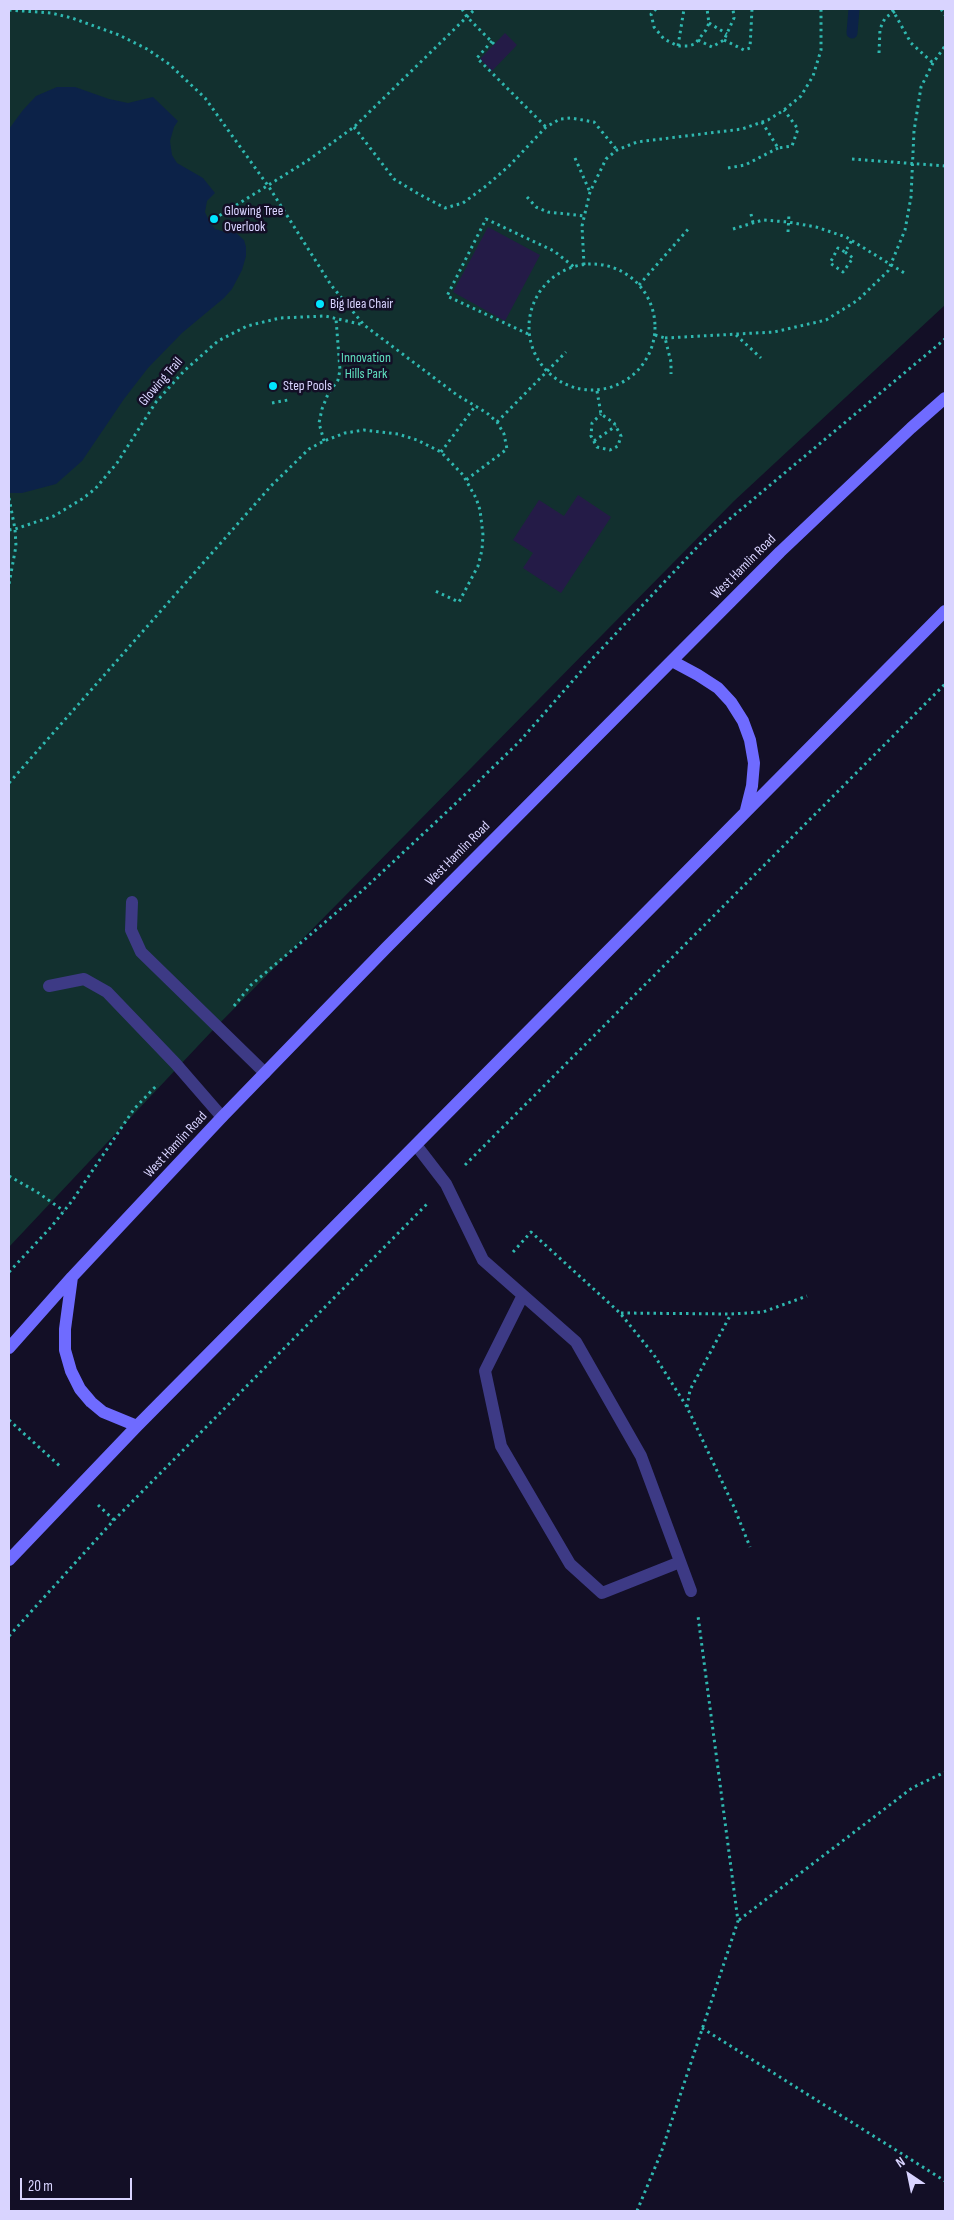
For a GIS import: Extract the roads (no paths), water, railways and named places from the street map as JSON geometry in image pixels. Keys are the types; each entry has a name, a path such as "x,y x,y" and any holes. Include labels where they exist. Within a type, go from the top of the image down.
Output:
{"main road":[{"name":"West Hamlin Road","path":"9,1348 72,1277 222,1117 392,942 780,552 945,398"},
{"path":"9,1560 137,1426 945,611"},
{"path":"672,661 718,688 731,702 742,721 750,740 754,763 752,786 745,812"},
{"path":"72,1277 65,1329 65,1350 71,1371 80,1389 91,1402 104,1412 137,1426"}],"lane":[{"path":"132,902 131,930 141,952 265,1073"},
{"path":"49,986 84,979 107,992 176,1064 222,1117"},
{"path":"416,1145 446,1184 483,1260 576,1342 640,1456 691,1591"},
{"path":"523,1295 485,1371 501,1446 510,1463 570,1564 602,1593 680,1562"}],"water":[{"path":"57,87 75,87 109,99 128,103 153,97 178,121 170,141 172,155 177,163 203,178 215,193 207,201 205,212 209,221 215,229 225,232 234,231 244,240 246,256 242,270 232,289 182,333 148,368 124,399 82,461 56,484 22,493 9,493 9,129 36,96"}],"waterway":[{"path":"852,33 854,9"}],"place":[{"name":"Glowing Tree Overlook","path":"214,219"},
{"name":"Big Idea Chair","path":"320,304"},
{"name":"Step Pools","path":"273,386"}],"park label":[{"name":"Innovation Hills Park","path":"366,366"}]}
